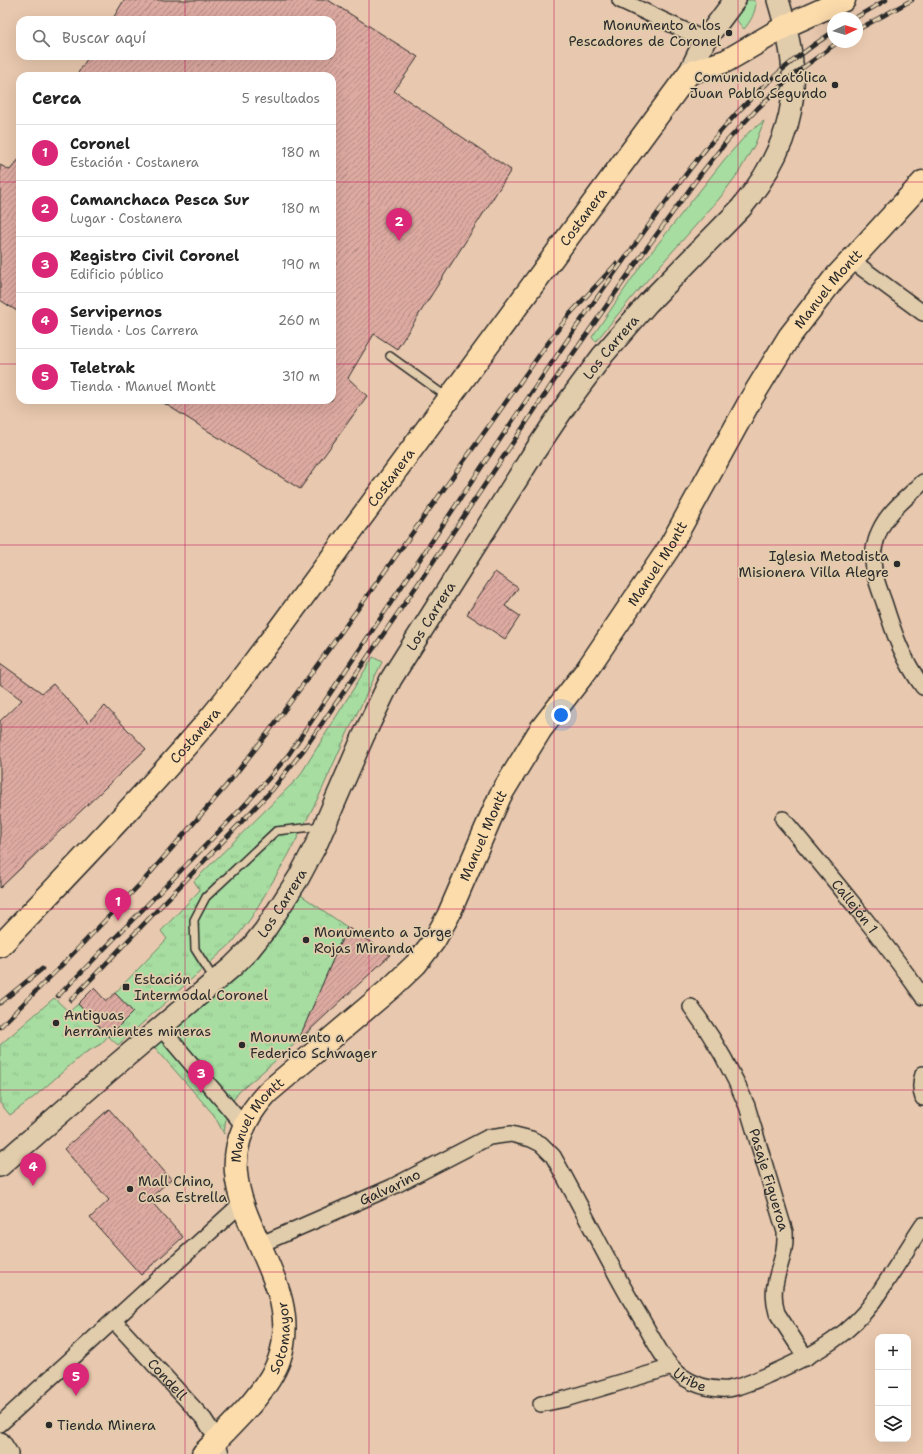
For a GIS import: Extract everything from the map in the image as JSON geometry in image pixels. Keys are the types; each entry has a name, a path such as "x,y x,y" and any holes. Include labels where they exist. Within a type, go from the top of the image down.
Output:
{"main road":[{"path":"689,73 705,40 735,0"},
{"name":"Los Carrera","path":"0,1166 216,981 244,954 265,930 299,877 391,679 533,454 568,402 603,355 648,303 741,208 752,195 769,168 783,139 793,100 792,62 786,26 778,0"},
{"path":"689,73 726,61 786,26 844,0"},
{"name":"Costanera","path":"0,946 148,788 211,717 274,636 689,73"},
{"name":"Manuel Montt","path":"242,1203 237,1186 236,1167 239,1140 244,1126 255,1108 268,1092 393,986 416,964 434,940 448,916 500,796 541,729 586,671 666,553 751,399 789,337 820,296 851,260 923,182"},
{"name":"Sotomayor","path":"214,1449 272,1375 279,1360 283,1344 284,1318 282,1304 272,1275 242,1203"},
{"path":"0,1443 7,1454"}],"street":[{"path":"620,0 705,40"},
{"path":"851,260 923,313"},
{"path":"923,482 886,519 875,542 873,558 877,584 897,642 907,664 923,687"},
{"name":"Callejón 1","path":"783,819 830,874 874,930 923,997"},
{"name":"Pasaje Figueroa","path":"691,1007 722,1052 747,1106 785,1232 784,1254 773,1288 775,1306 777,1314 806,1358"},
{"path":"161,1028 244,1126"},
{"path":"923,1074 921,1082 923,1098"},
{"name":"Galvarino","path":"259,1245 392,1188 490,1137 505,1135 521,1136"},
{"name":"Uribe","path":"521,1136 541,1144 553,1156 622,1287 661,1352 672,1367 684,1377 698,1385 719,1389 730,1389 752,1382 806,1358 825,1347 842,1334 864,1313 923,1226"},
{"path":"0,1424 114,1322 242,1203"},
{"name":"Condell","path":"114,1322 204,1419 214,1449"},
{"path":"541,1404 565,1399 672,1367"}],"lane":[{"path":"390,356 449,399"},
{"path":"216,981 195,949 194,920 206,897 276,830 324,826"}],"green space":[{"path":"753,0 756,3 755,10 749,23 744,29 733,16 745,1"},
{"path":"764,121 755,144 739,172 719,199 634,295 596,341 594,340 592,337 642,264 724,160 749,132"},
{"path":"373,657 382,662 320,794 289,854 251,918 233,942 118,1045 108,1036 133,1012 115,993 167,939 161,931 200,890 194,881 299,777"},
{"path":"295,891 347,927 308,1019 311,1030 239,1092 227,1109 224,1134 214,1115 150,1042"},
{"path":"54,998 69,1012 78,1004 108,1036 101,1044 83,1054 34,1097 10,1115 0,1103 0,1045"}],"building":[{"path":"124,0 328,0 418,57 394,91 511,170 397,349 374,334 348,378 367,396 300,489 165,404 336,404 336,72 79,72 86,60 336,60 336,16 114,16"},
{"path":"16,163 16,310 0,300 0,165 10,170"},
{"path":"495,572 518,588 505,606 520,616 505,639 467,614"},
{"path":"0,663 42,693 53,684 88,722 105,706 146,749 0,888 0,721 22,700 0,684"},
{"path":"347,927 390,955 298,1041"},
{"path":"94,988 106,1001 115,993 133,1012 109,1036 78,1004"},
{"name":"Mall Chino, Casa Estrella","path":"109,1109 171,1179 149,1199 183,1237 141,1275 90,1218 109,1200 64,1149"}],"railway":[{"path":"863,13 886,0"},
{"path":"863,27 912,0"},
{"path":"58,996 241,809 289,754 350,665 511,422 577,326 687,173 710,143 748,101 788,65 827,36"},
{"path":"71,1000 272,790 305,748 431,565 552,384 646,249 700,175 727,141 758,108 793,75 830,48"},
{"path":"0,1027 145,879 226,786 267,734 334,642 545,347 569,315 616,264"},
{"path":"0,1003 42,969"}],"place":[{"name":"Monumento a los Pescadores de Coronel","path":"729,33"},
{"name":"Comunidad católica Juan Pablo Segundo","path":"835,85"},
{"name":"Camanchaca Pesca Sur","path":"399,241"},
{"name":"Iglesia Metodista Misionera Villa Alegre","path":"897,564"},
{"name":"Coronel","path":"118,921"},
{"name":"Monumento a Jorge Rojas Miranda","path":"306,940"},
{"name":"Estación Intermodal Coronel","path":"126,987"},
{"name":"Antiguas herramientes mineras","path":"56,1023"},
{"name":"Monumento a Federico Schwager","path":"242,1045"},
{"name":"Registro Civil Coronel","path":"201,1093"},
{"name":"Servipernos","path":"33,1186"},
{"name":"Mall Chino, Casa Estrella","path":"130,1189"},
{"name":"Teletrak","path":"76,1396"},
{"name":"Tienda Minera","path":"49,1425"}]}
